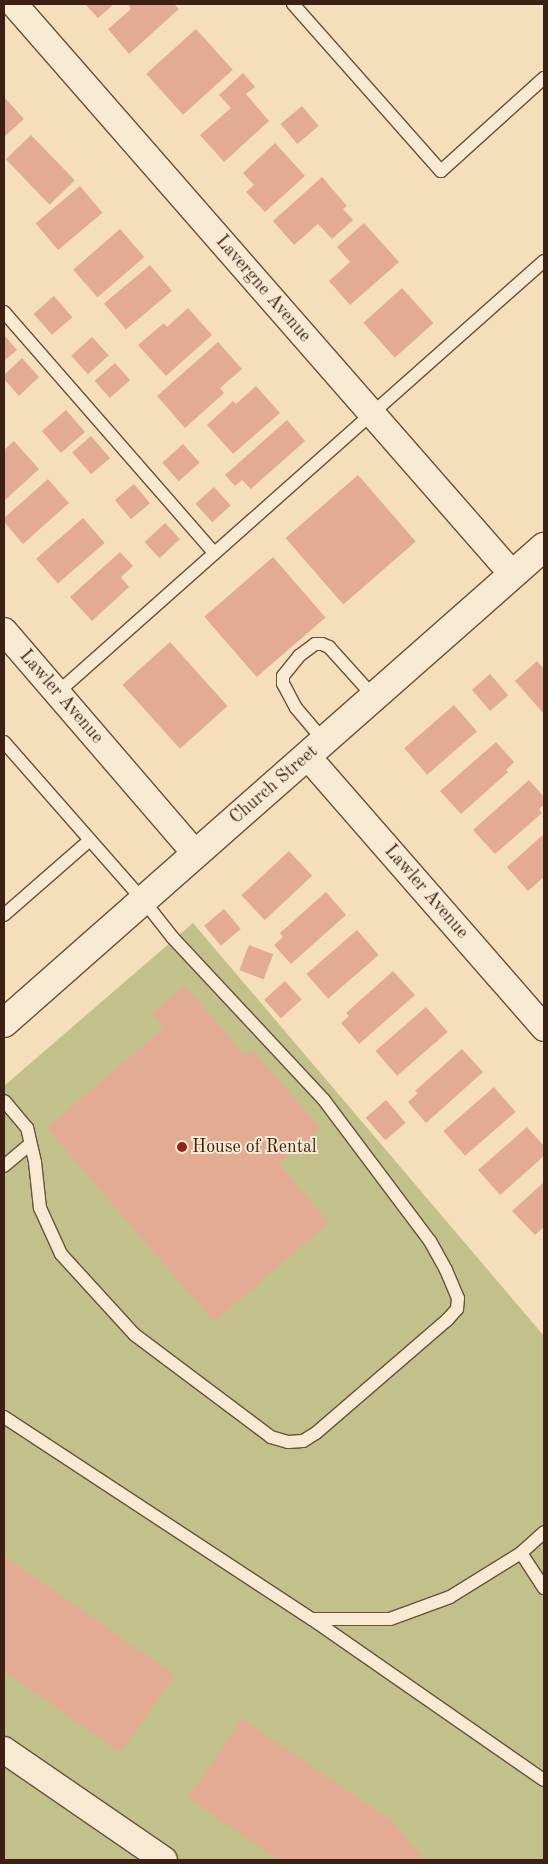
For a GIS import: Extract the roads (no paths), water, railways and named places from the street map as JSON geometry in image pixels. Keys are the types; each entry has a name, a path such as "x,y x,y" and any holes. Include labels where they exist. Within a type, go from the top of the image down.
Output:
{"street":[{"name":"Lavergne Avenue","path":"14,4 513,574"},
{"name":"Church Street","path":"4,1023 544,547"},
{"name":"Lawler Avenue","path":"4,631 196,854"},
{"name":"Lawler Avenue","path":"316,748 544,1028"},
{"path":"4,1750 164,1860"}],"lane":[{"path":"293,4 441,171 544,78"},
{"path":"57,693 371,412 544,261"},
{"path":"4,312 214,553"},
{"path":"316,748 283,684 283,676 299,656 315,644 329,647 374,697"},
{"path":"4,742 143,900 173,938 324,1100 430,1240 458,1298 457,1309 447,1320 316,1433 303,1441 288,1442 271,1437 134,1334 61,1254 40,1208 27,1128 4,1102"},
{"path":"4,915 90,840"},
{"path":"4,1166 30,1144"},
{"path":"4,1417 312,1619 544,1780"},
{"path":"312,1619 390,1619 450,1597 521,1553 544,1532"},
{"path":"521,1553 544,1588"}],"place":[{"name":"House of Rental","path":"182,1147"}]}
